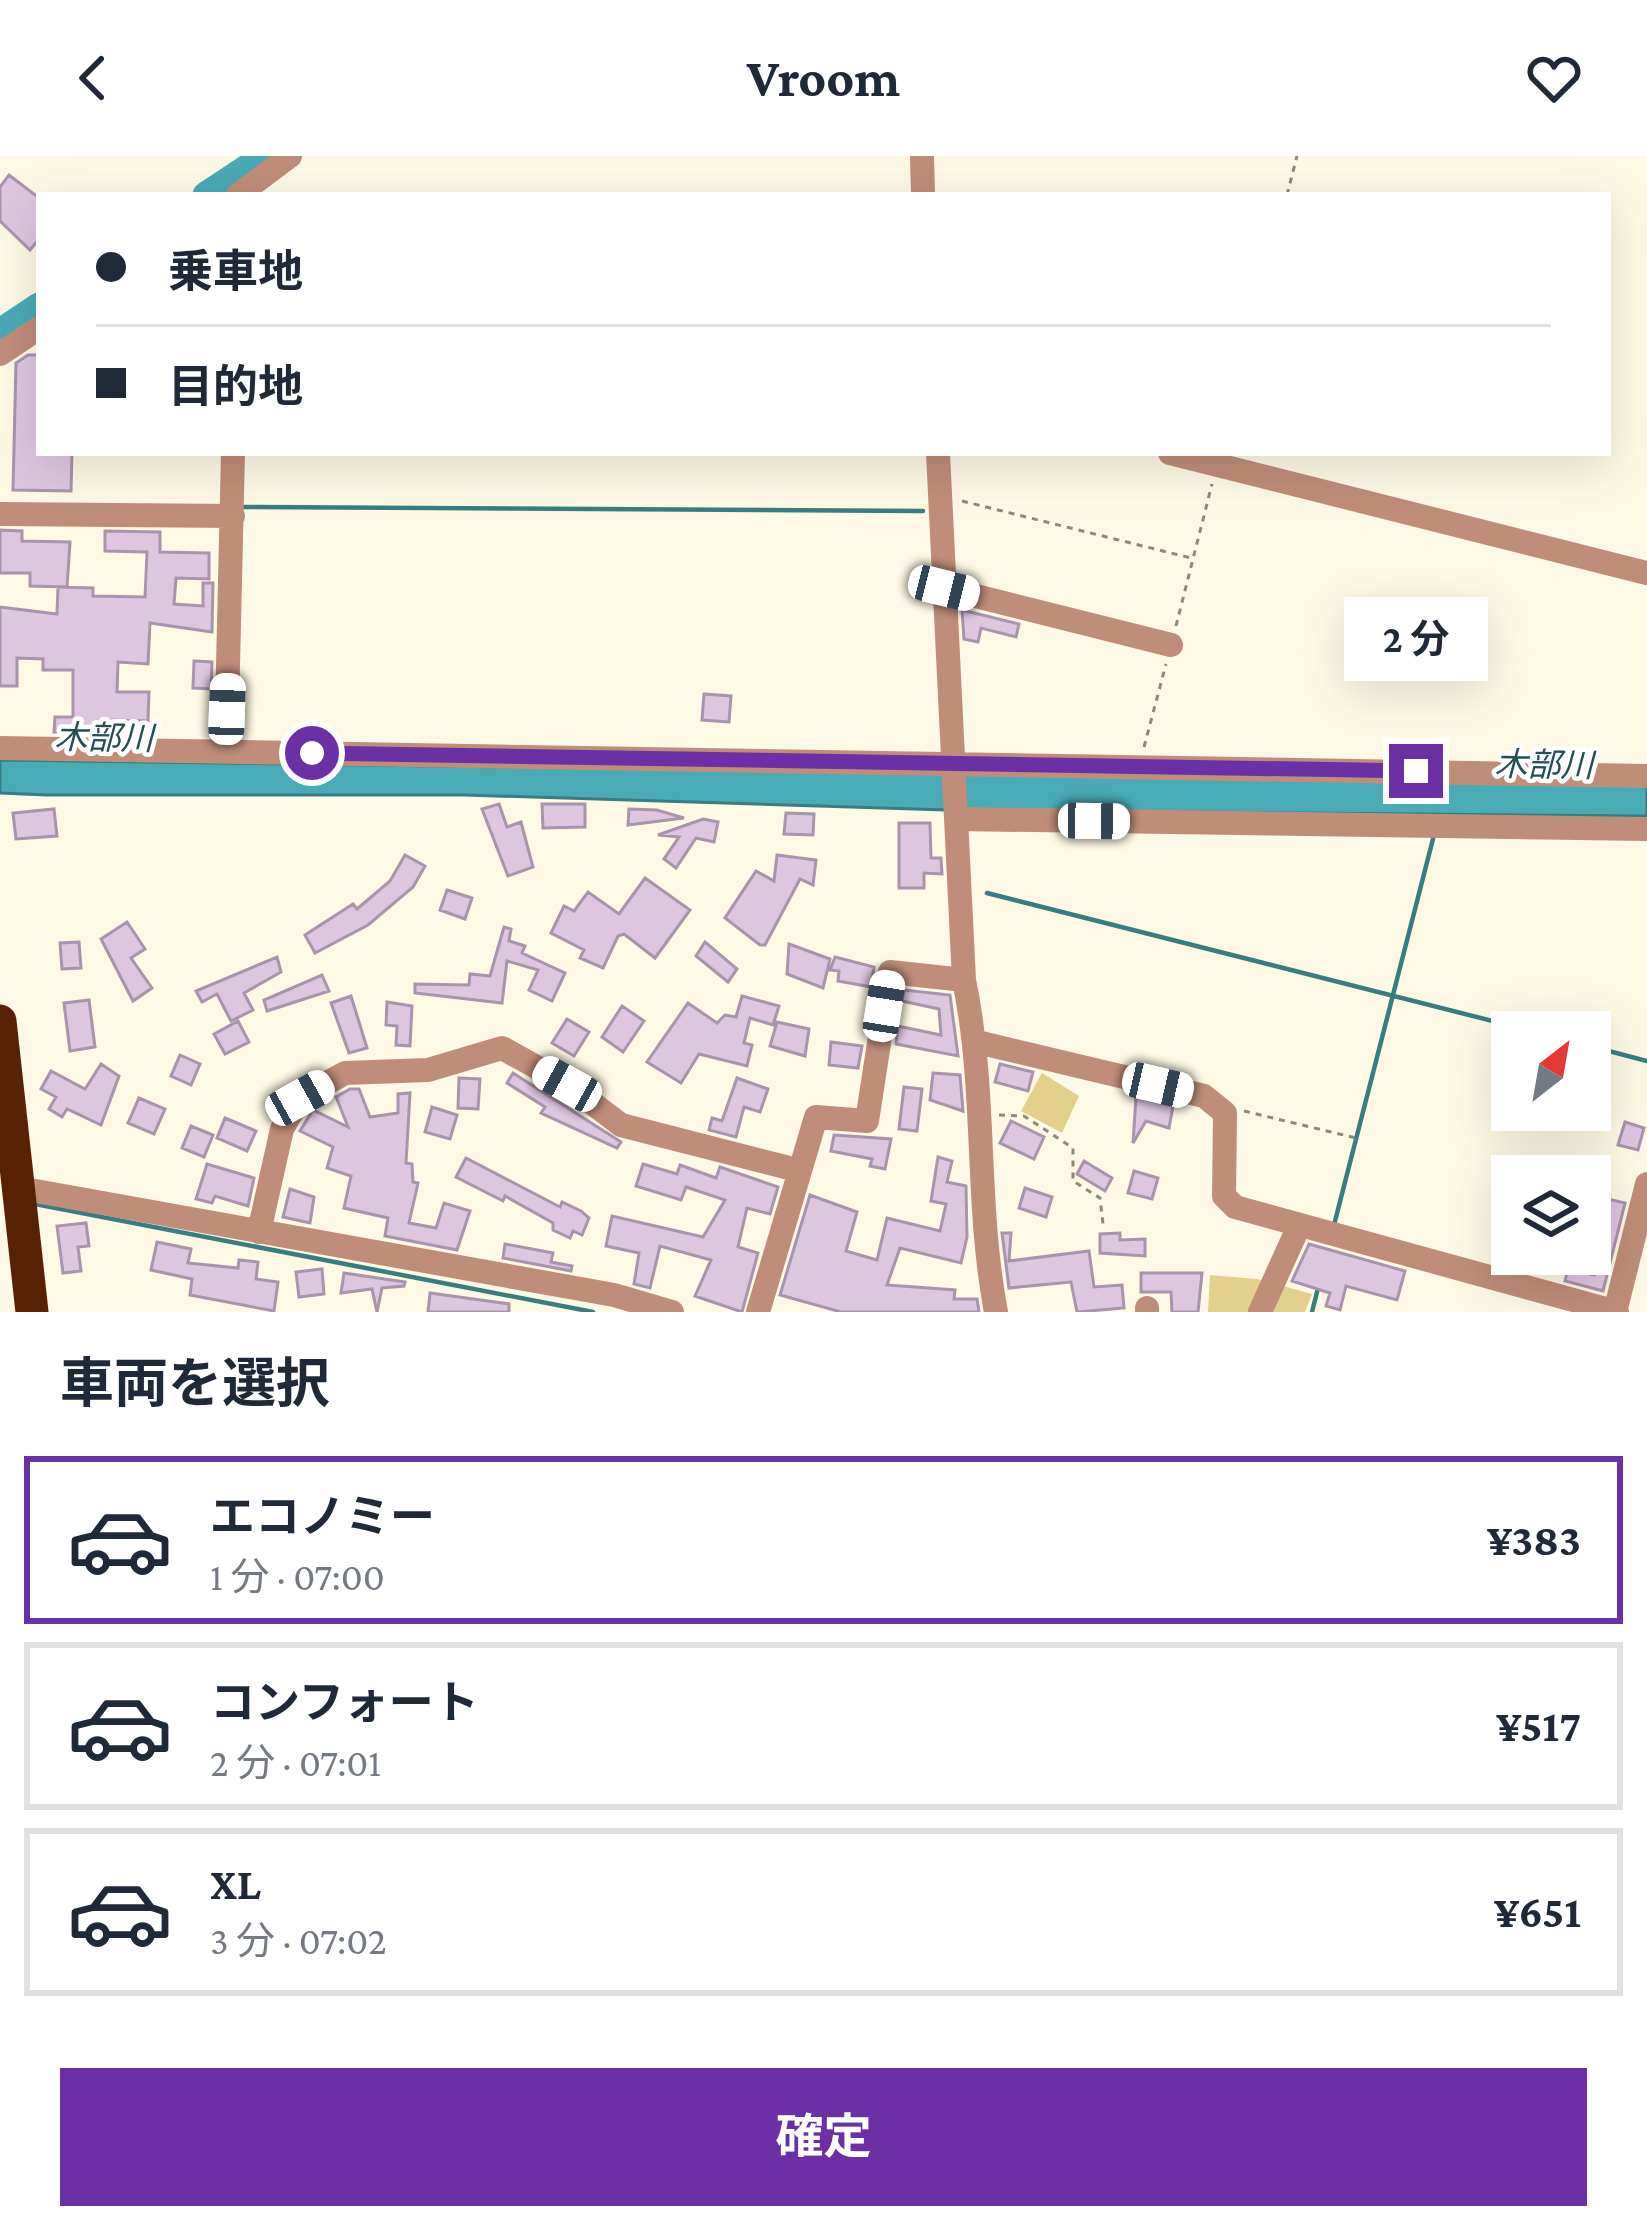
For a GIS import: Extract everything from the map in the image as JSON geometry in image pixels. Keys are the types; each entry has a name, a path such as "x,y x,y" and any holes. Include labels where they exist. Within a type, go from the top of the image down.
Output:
{"highway":[{"path":"0,1021 19,1188 11,1223 32,1312"}],"street":[{"path":"242,192 290,156"},
{"path":"922,156 922,192"},
{"path":"0,354 36,330"},
{"path":"226,751 233,456"},
{"path":"938,456 964,980 977,1042 983,1228 996,1312"},
{"path":"1182,456 1647,573"},
{"path":"0,514 233,516"},
{"path":"944,588 1171,645"},
{"path":"0,748 1647,776"},
{"path":"956,819 1647,829"},
{"path":"758,1312 796,1170 816,1117 867,1121 890,972 964,980"},
{"path":"977,1042 1204,1096 1225,1113 1224,1196 1234,1207 1616,1312 1647,1184"},
{"path":"259,1232 282,1130 300,1098 345,1073 428,1070 502,1048 567,1084 621,1125 796,1170"},
{"path":"19,1188 614,1295 672,1312"},
{"path":"1260,1312 1298,1228"}],"path":[{"path":"1288,192 1297,156"},
{"path":"1139,766 1217,465"},
{"path":"940,495 1193,558"},
{"path":"1224,1106 1356,1138"},
{"path":"980,1114 1024,1116 1073,1148 1073,1181 1100,1198 1103,1225"}],"shaded area":[{"path":"1042,1073 1079,1096 1062,1133 1021,1111"},
{"path":"1210,1275 1257,1279 1312,1294 1305,1312 1208,1312"}],"water":[{"path":"0,760 1647,783 1647,816 946,810 464,795 46,795 0,793"}],"building":[{"path":"9,175 36,196 36,243 30,250 0,221 0,187"},
{"path":"36,355 36,456 72,456 71,491 13,490 16,363"},
{"path":"0,530 22,531 22,541 70,542 67,587 30,586 30,573 0,573"},
{"path":"105,531 160,532 160,552 209,553 209,579 176,578 174,604 203,606 203,583 213,583 212,632 150,623 148,664 118,662 117,692 149,692 148,721 113,720 113,733 54,732 55,717 73,717 73,670 43,670 43,659 17,658 17,686 0,686 0,607 57,614 58,587 93,588 93,596 145,597 147,552 105,551"},
{"path":"962,610 1019,624 1016,637 981,628 978,642 964,639"},
{"path":"194,661 212,662 211,689 193,688"},
{"path":"704,694 731,696 729,722 702,720"},
{"path":"499,804 507,827 521,822 533,867 508,876 482,809"},
{"path":"542,804 585,804 585,827 543,828"},
{"path":"54,809 57,836 16,839 13,813"},
{"path":"629,809 657,810 684,818 628,825"},
{"path":"786,813 814,814 813,835 784,834"},
{"path":"703,819 718,822 714,842 696,838 676,868 664,859 679,837 658,835"},
{"path":"899,823 930,823 931,858 941,858 942,874 924,873 924,888 899,888"},
{"path":"405,855 425,866 413,887 368,925 315,953 305,935 353,904 357,909 390,881"},
{"path":"777,855 816,860 813,885 800,879 765,945 760,945 725,918 756,871 774,881"},
{"path":"645,878 690,910 655,958 624,934 618,936 603,968 580,958 584,950 551,933 564,906 574,911 588,892 619,914"},
{"path":"447,890 472,898 465,919 440,910"},
{"path":"127,922 145,949 131,958 152,988 133,1001 101,939"},
{"path":"504,927 511,929 509,941 525,946 522,953 565,973 552,1001 529,990 538,970 507,961 502,1003 415,993 415,984 469,985 470,974 490,976"},
{"path":"79,942 81,968 62,969 60,943"},
{"path":"705,942 737,969 728,982 696,956"},
{"path":"789,944 830,959 823,988 787,974"},
{"path":"277,957 281,972 244,993 253,1010 231,1021 217,994 202,1002 196,991"},
{"path":"835,957 874,967 871,987 838,981 839,971 830,970"},
{"path":"322,975 329,991 267,1011 264,1000"},
{"path":"904,990 950,995 958,1056 896,1044 898,1026 941,1035 939,1009 902,1001"},
{"path":"351,996 367,1048 349,1053 331,1003"},
{"path":"742,996 779,1006 773,1025 750,1018 744,1043 752,1045 747,1066 699,1054 681,1083 647,1062 688,1003 717,1023 725,1015 736,1017"},
{"path":"89,1000 95,1047 70,1051 64,1003"},
{"path":"387,1002 412,1006 410,1046 396,1045 397,1026 386,1025"},
{"path":"622,1006 644,1021 623,1052 602,1037"},
{"path":"567,1019 589,1032 574,1056 552,1043"},
{"path":"238,1021 249,1042 225,1054 214,1034"},
{"path":"777,1022 809,1029 805,1056 770,1046"},
{"path":"831,1042 862,1046 858,1068 829,1065"},
{"path":"180,1055 200,1064 191,1085 171,1076"},
{"path":"101,1064 119,1076 101,1125 67,1109 62,1117 49,1109 56,1097 41,1089 51,1071 85,1089"},
{"path":"1000,1064 1033,1072 1028,1091 995,1082"},
{"path":"513,1073 621,1142 617,1148 541,1113 545,1107 507,1083"},
{"path":"933,1073 960,1075 963,1111 930,1100"},
{"path":"459,1078 480,1079 478,1109 458,1108"},
{"path":"737,1078 768,1089 760,1112 744,1107 736,1137 709,1130 712,1118 722,1121"},
{"path":"904,1087 922,1089 917,1131 899,1129"},
{"path":"359,1089 370,1117 398,1113 398,1094 410,1093 406,1163 412,1164 413,1182 418,1183 409,1223 436,1228 444,1203 470,1211 457,1250 385,1236 388,1218 344,1208 351,1176 327,1168 333,1147 300,1131 313,1110 348,1127 336,1097"},
{"path":"1136,1097 1173,1106 1169,1128 1146,1121 1133,1143"},
{"path":"139,1098 165,1109 154,1134 128,1123"},
{"path":"432,1107 457,1115 450,1139 425,1132"},
{"path":"225,1118 256,1131 247,1151 217,1138"},
{"path":"1011,1121 1044,1137 1034,1159 1000,1143"},
{"path":"1625,1122 1644,1128 1638,1150 1618,1145"},
{"path":"191,1126 213,1135 204,1157 182,1148"},
{"path":"834,1135 891,1139 885,1169 870,1166 872,1159 831,1151"},
{"path":"938,1157 952,1161 947,1182 966,1186 967,1237 961,1263 900,1248 887,1285 955,1290 954,1299 977,1299 979,1312 841,1312 780,1295 810,1195 857,1212 846,1251 877,1260 887,1218 940,1231 946,1204 931,1201"},
{"path":"466,1158 560,1207 562,1202 581,1211 589,1218 582,1235 573,1231 570,1238 505,1196 503,1201 456,1177"},
{"path":"1084,1161 1112,1178 1105,1191 1077,1174"},
{"path":"207,1164 254,1178 248,1206 215,1196 212,1203 196,1199"},
{"path":"643,1164 677,1174 680,1165 716,1178 720,1167 778,1187 770,1214 747,1208 738,1247 758,1253 742,1312 695,1296 711,1260 660,1246 650,1288 634,1284 639,1253 606,1246 612,1216 703,1237 725,1200 686,1187 681,1200 636,1186"},
{"path":"1134,1171 1158,1178 1152,1199 1128,1193"},
{"path":"1025,1188 1052,1197 1046,1217 1019,1208"},
{"path":"290,1189 314,1197 310,1223 283,1217"},
{"path":"1611,1200 1625,1203 1611,1259"},
{"path":"86,1223 89,1246 78,1247 81,1271 63,1273 57,1226"},
{"path":"1002,1233 1011,1233 1009,1261 1089,1251 1094,1287 1122,1285 1124,1308 1077,1312 1071,1282 1009,1288"},
{"path":"1120,1233 1120,1240 1145,1239 1145,1256 1100,1253 1100,1234"},
{"path":"157,1242 191,1249 188,1263 238,1268 239,1260 258,1262 256,1279 278,1282 274,1311 190,1295 192,1279 151,1270"},
{"path":"505,1244 553,1253 551,1262 572,1266 571,1271 503,1258"},
{"path":"1309,1244 1405,1271 1397,1300 1346,1286 1340,1310 1326,1306 1330,1293 1292,1281"},
{"path":"322,1269 324,1294 299,1297 296,1272"},
{"path":"344,1273 405,1282 404,1286 382,1288 377,1312 372,1289 341,1293"},
{"path":"1141,1273 1202,1273 1198,1312 1172,1312 1171,1292 1141,1292"},
{"path":"1566,1275 1607,1275 1603,1291 1565,1281"},
{"path":"430,1293 509,1304 509,1312 428,1312"}],"waterway":[{"path":"211,192 265,156"},
{"path":"0,332 36,308"},
{"path":"240,507 923,511"},
{"path":"1334,1225 1434,835"},
{"path":"987,893 1491,1021"},
{"path":"1611,1052 1647,1061"},
{"path":"35,1204 593,1312"},
{"path":"1312,1312 1318,1288"}],"route":[{"path":"312,753 1416,771"}],"water label":[{"name":"木部川","path":"104,737"},
{"name":"木部川","path":"1544,764"}]}
